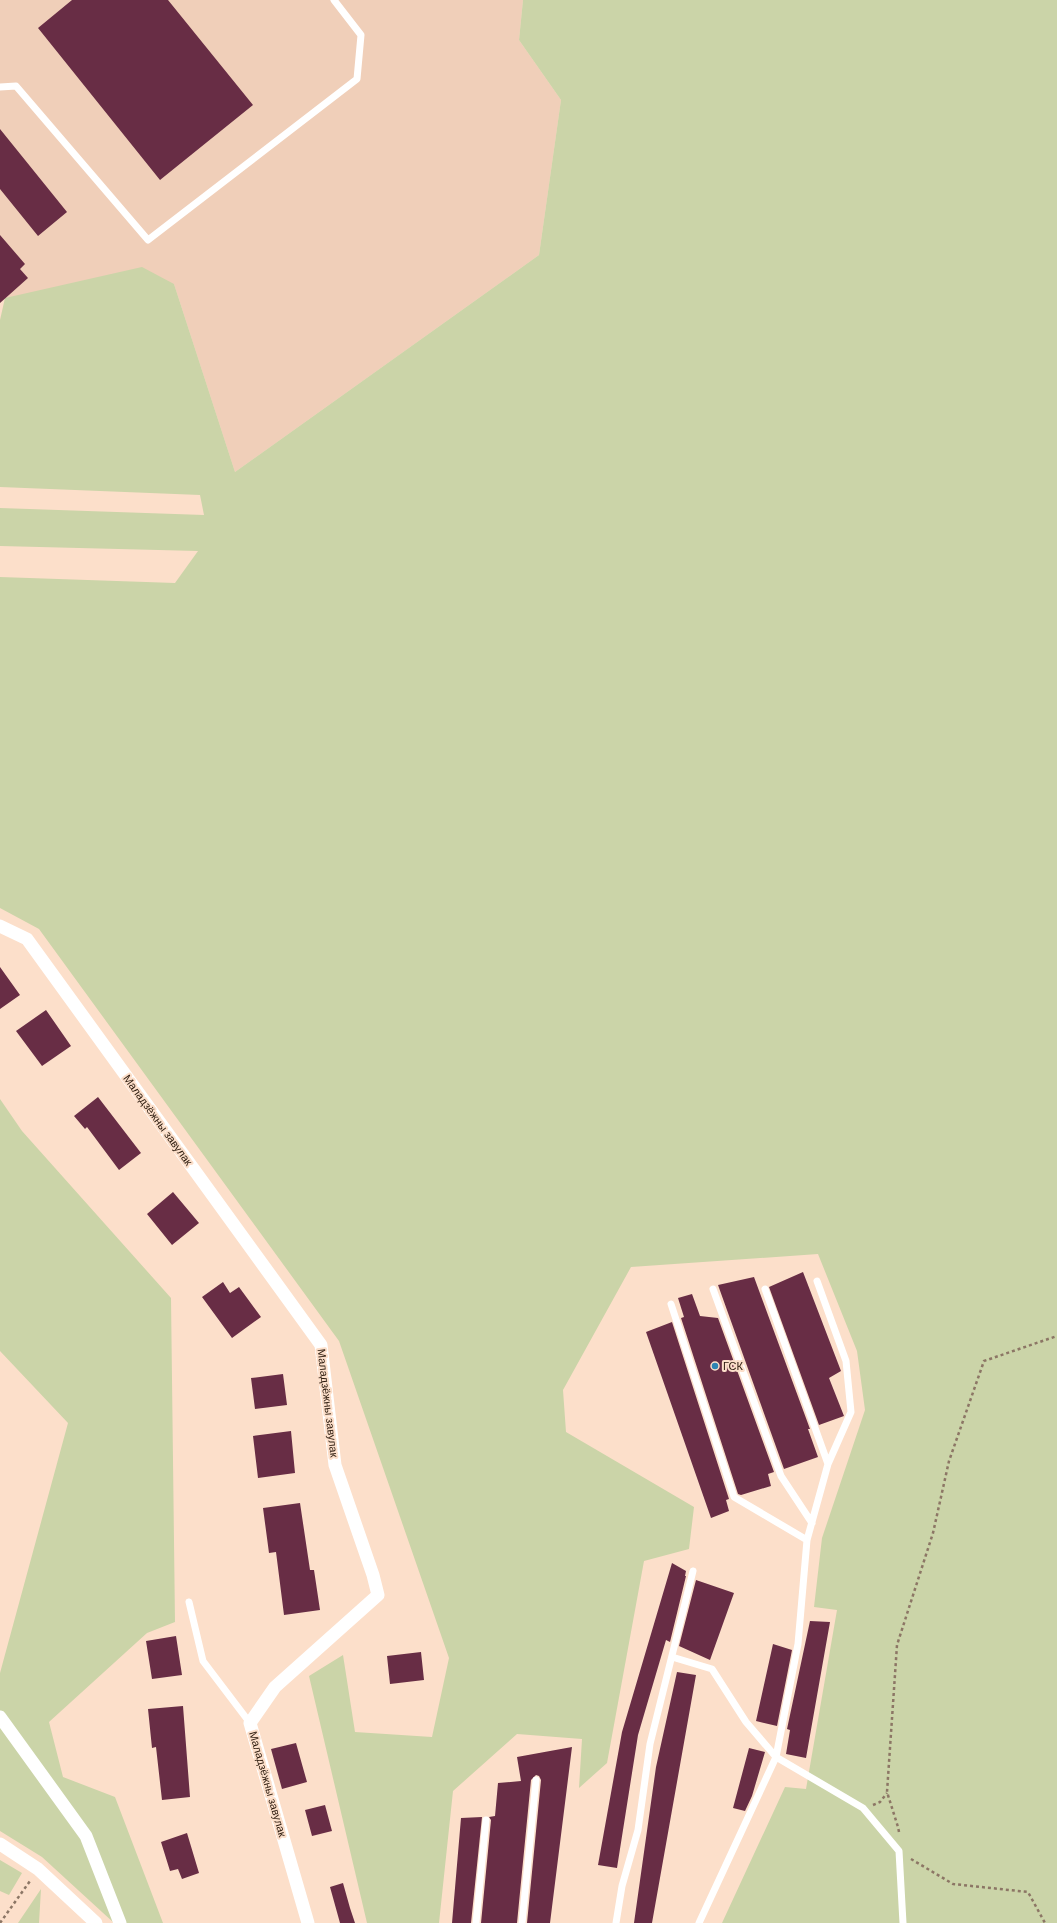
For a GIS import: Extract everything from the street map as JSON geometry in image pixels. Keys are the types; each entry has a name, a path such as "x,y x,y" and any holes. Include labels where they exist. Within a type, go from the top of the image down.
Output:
{"street":[{"name":"Маладзёжны завулак","path":"0,926 27,939 321,1345 335,1465 373,1575 378,1595 275,1687 250,1723 308,1923"},
{"path":"0,1717 86,1836 120,1923"},
{"path":"0,1844 38,1869 96,1923"}],"lane":[{"path":"0,87 16,86 148,240 357,79 361,35 334,0"},
{"path":"699,1923 776,1757 798,1644 807,1540 828,1464 851,1412 846,1361 817,1281"},
{"path":"713,1289 781,1476 812,1523"},
{"path":"765,1289 828,1464"},
{"path":"671,1304 734,1497 807,1540"},
{"path":"616,1923 622,1886 638,1830 650,1744 693,1571"},
{"path":"189,1602 203,1661 250,1723"},
{"path":"672,1657 712,1669 746,1722 776,1757 863,1808 899,1851 903,1923"},
{"path":"522,1923 536,1780"},
{"path":"476,1923 486,1820"}],"path":[{"path":"1045,1923 1028,1892 953,1884 899,1851 898,1827 887,1792 897,1645 933,1533 949,1461 984,1361 1057,1336"},
{"path":"863,1808 880,1802 887,1792"},
{"path":"0,1923 38,1869"}],"shaded area":[{"path":"0,0 523,0 519,40 561,100 539,255 235,472 174,284 5,298 0,292"}],"green space":[{"path":"523,0 1057,0 1057,1923 722,1923 785,1787 806,1789 837,1610 814,1607 822,1538 865,1410 857,1351 818,1254 631,1267 563,1390 566,1432 694,1507 689,1549 644,1561 607,1763 579,1788 582,1739 517,1734 453,1791 439,1923 367,1923 309,1676 343,1655 355,1732 432,1737 449,1658 339,1341 39,929 0,908 0,577 175,583 198,551 0,546 0,508 204,515 200,495 0,487 0,320 5,298 142,267 174,284 235,472 539,255 561,100 519,40"},
{"path":"0,1099 22,1131 171,1298 175,1622 147,1633 49,1722 63,1777 115,1797 163,1923 114,1923 42,1857 0,1831 0,1673 68,1423 0,1351"},
{"path":"0,1860 22,1873 9,1895 0,1891"},
{"path":"41,1889 39,1923 18,1923"}],"building":[{"path":"72,0 168,0 253,105 160,180 38,28"},
{"path":"0,129 67,212 38,236 0,189"},
{"path":"0,235 25,264 20,269 28,278 0,303"},
{"path":"0,967 20,995 0,1009"},
{"path":"46,1010 71,1046 42,1066 16,1031"},
{"path":"98,1097 141,1153 119,1170 87,1127 85,1129 74,1116"},
{"path":"173,1192 199,1223 172,1245 147,1214"},
{"path":"803,1272 841,1371 829,1378 844,1416 819,1425 769,1287"},
{"path":"754,1277 810,1429 808,1429 818,1457 784,1469 718,1285"},
{"path":"223,1282 230,1293 239,1287 261,1317 232,1338 202,1297"},
{"name":"ГСК","path":"692,1294 700,1316 718,1318 774,1472 768,1474 771,1486 741,1495 738,1494 681,1318 684,1317 678,1298"},
{"path":"672,1322 729,1499 726,1500 729,1511 711,1518 646,1332"},
{"path":"283,1374 287,1405 255,1409 251,1378"},
{"path":"291,1431 295,1473 258,1478 253,1436"},
{"path":"300,1503 310,1570 314,1570 320,1610 284,1615 276,1552 269,1553 263,1508"},
{"path":"672,1563 686,1571 686,1576 670,1642 666,1640 638,1735 617,1868 598,1865 622,1732"},
{"path":"696,1580 734,1593 710,1660 679,1646"},
{"path":"810,1621 830,1622 806,1758 786,1754 790,1730 787,1729"},
{"path":"176,1636 182,1675 152,1679 146,1641"},
{"path":"773,1644 792,1650 777,1726 756,1721"},
{"path":"421,1652 424,1680 390,1684 387,1656"},
{"path":"677,1672 696,1675 652,1923 634,1923 656,1767"},
{"path":"183,1706 190,1797 162,1800 156,1747 152,1748 148,1709"},
{"path":"296,1743 307,1782 282,1789 271,1749"},
{"path":"572,1747 550,1923 527,1923 541,1780 539,1776 536,1775 531,1780 517,1923 481,1923 491,1820 489,1817 495,1816 498,1783 521,1781 517,1757"},
{"path":"749,1748 765,1752 752,1796 745,1811 733,1808"},
{"path":"325,1805 332,1831 312,1836 305,1810"},
{"path":"482,1817 471,1923 452,1923 461,1818"},
{"path":"187,1833 199,1873 182,1879 178,1869 170,1871 161,1842"},
{"path":"343,1883 355,1923 340,1923 330,1887"}],"place":[{"name":"ГСК","path":"715,1366"}]}
